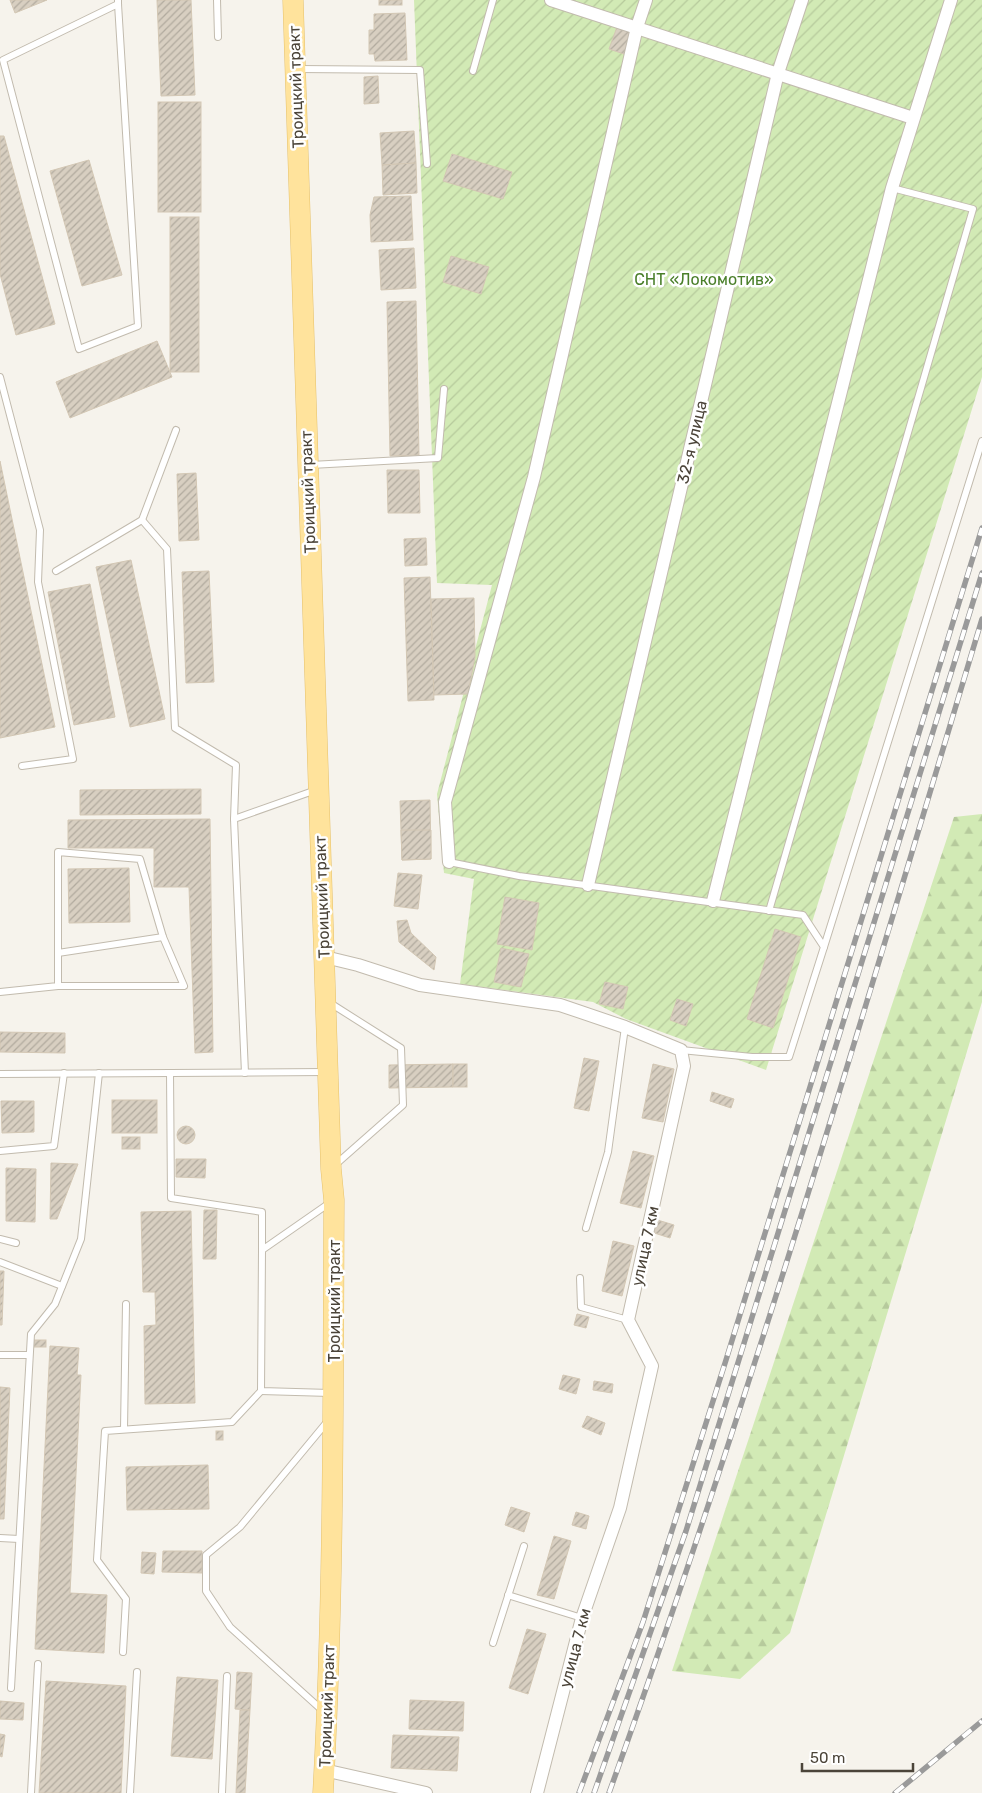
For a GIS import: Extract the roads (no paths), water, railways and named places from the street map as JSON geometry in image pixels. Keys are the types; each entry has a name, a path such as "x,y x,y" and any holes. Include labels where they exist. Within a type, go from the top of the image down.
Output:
{"main road":[{"name":"Троицкий тракт","path":"293,0 318,789 327,1001 330,1169 334,1200 333,1415 328,1715 323,1793"}],"street":[{"path":"551,0 913,118"},
{"path":"448,862 445,802 534,477 637,27 646,0"},
{"name":"32-я улица","path":"588,885 778,73 802,0"},
{"path":"713,901 892,188 951,0"},
{"path":"325,957 420,986 560,1005 625,1027 680,1050"},
{"name":"улица 7 км","path":"537,1793 582,1618 620,1508 652,1366 628,1320 684,1066 680,1050"},
{"path":"324,1770 426,1793"}],"lane":[{"path":"217,0 218,37"},
{"path":"473,71 493,0"},
{"path":"118,2 138,326 80,349 3,60 118,2"},
{"path":"295,69 420,70 427,164"},
{"path":"769,910 974,210 892,188"},
{"path":"0,377 40,530 38,582 73,759 22,766"},
{"path":"308,466 438,458 444,389"},
{"path":"56,571 142,520 176,430"},
{"path":"680,1050 752,1057 789,1057 982,440"},
{"path":"142,520 167,549 175,728 236,765 234,820 245,1073"},
{"path":"234,820 318,789"},
{"path":"0,992 58,986 184,986 163,937 140,859 58,852 58,986"},
{"path":"448,862 519,876 713,901 803,916 824,947"},
{"path":"58,953 163,937"},
{"path":"327,1001 401,1048 403,1104 330,1169"},
{"path":"586,1228 608,1152 625,1027"},
{"path":"0,1074 327,1072"},
{"path":"0,1150 54,1146 64,1073"},
{"path":"11,1688 31,1334 55,1304 82,1239 99,1073"},
{"path":"123,1652 126,1599 97,1560 105,1431 232,1422 261,1391 262,1212 172,1198 170,1073"},
{"path":"262,1250 334,1200"},
{"path":"0,1238 16,1243"},
{"path":"0,1262 62,1286"},
{"path":"580,1278 581,1307 628,1320"},
{"path":"124,1429 126,1304"},
{"path":"0,1355 29,1355"},
{"path":"261,1391 333,1393"},
{"path":"328,1715 230,1627 206,1591 206,1555 240,1527 333,1415"},
{"path":"0,1538 19,1539"},
{"path":"494,1643 524,1546"},
{"path":"508,1595 582,1618"},
{"path":"31,1793 38,1664"},
{"path":"130,1793 137,1672"},
{"path":"222,1793 227,1676"}],"railway":[{"path":"579,1793 643,1622 726,1360 982,528"},
{"path":"594,1793 686,1531 982,573"},
{"path":"609,1793 660,1648 757,1356 849,1061 982,619"},
{"path":"895,1793 982,1721"}],"park label":[{"name":"СНТ «Локомотив»","path":"704,279"}]}
